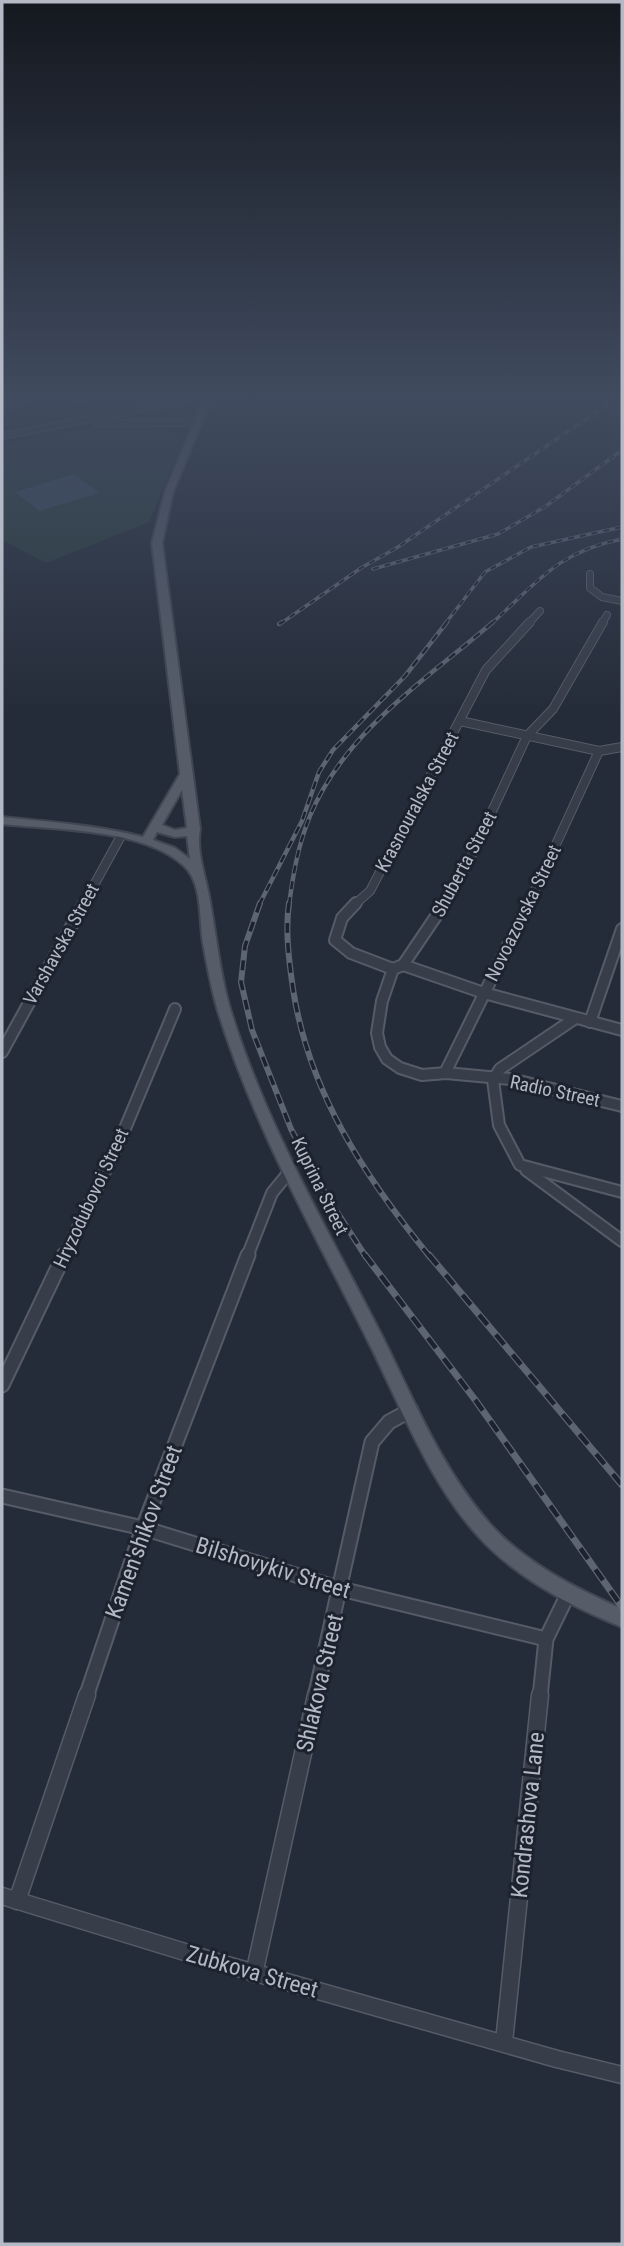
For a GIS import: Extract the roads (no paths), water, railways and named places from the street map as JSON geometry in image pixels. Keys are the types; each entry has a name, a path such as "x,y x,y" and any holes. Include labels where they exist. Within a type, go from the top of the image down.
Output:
{"main road":[{"path":"166,503 157,543 201,886"},
{"path":"147,841 187,772"},
{"name":"Kuprina Street","path":"2,821 147,841 172,850 189,864 201,886 208,935 224,1008 267,1122 411,1410 462,1503 486,1531 515,1558 568,1594 622,1618"},
{"path":"156,826 173,834 194,830"}],"street":[{"path":"590,574 590,588 602,597 622,601"},
{"name":"Krasnouralska Street","path":"398,967 351,953 335,940 336,929 349,909 370,891 486,670 540,611"},
{"name":"Shuberta Street","path":"445,1073 419,1075 394,1066 379,1051 376,1037 379,1012 398,967 437,917 468,863 527,736 553,709 607,615"},
{"path":"460,721 599,751 620,747 622,735"},
{"name":"Novoazovska Street","path":"445,1073 553,854 599,751"},
{"name":"Varshavska Street","path":"2,1052 121,836"},
{"path":"590,1022 622,929"},
{"path":"610,962 622,965"},
{"path":"398,967 622,1030"},
{"name":"Hryzodubovoi Street","path":"2,1385 121,1138 175,1009"},
{"path":"574,1018 510,1061 493,1080 499,1125 520,1165 622,1241"},
{"name":"Radio Street","path":"445,1073 493,1080 511,1079 622,1106"},
{"path":"520,1165 622,1192"},
{"name":"Kamen'shikov Street","path":"10,1899 143,1528 272,1193 290,1171"},
{"name":"Shlakova Street","path":"254,1974 372,1442 389,1422 411,1410"},
{"name":"Bilshovykiv Street","path":"2,1496 143,1528 341,1590 545,1639"},
{"name":"Kondrashova Lane","path":"504,2042 545,1639 568,1594"},
{"name":"Zubkova Street","path":"10,1899 254,1974 622,2075"}],"water":[{"path":"29,503 66,503 39,511"}],"railway":[{"path":"280,624 463,503"},
{"path":"373,569 498,534 550,503"},
{"path":"445,624 485,572 531,547 622,527"},
{"path":"491,624 536,582 564,561 581,552 622,539"},
{"path":"260,903 302,821 319,772 333,750 405,676 447,622"},
{"path":"289,905 296,860 310,816 325,786 344,758 415,686 493,622"},
{"path":"260,903 245,946 241,982 252,1030 291,1129 326,1195 366,1257"},
{"path":"289,903 287,935 293,989 312,1064 326,1098 362,1164 430,1257"},
{"path":"365,1255 476,1401 622,1607"},
{"path":"429,1255 622,1485"}]}
